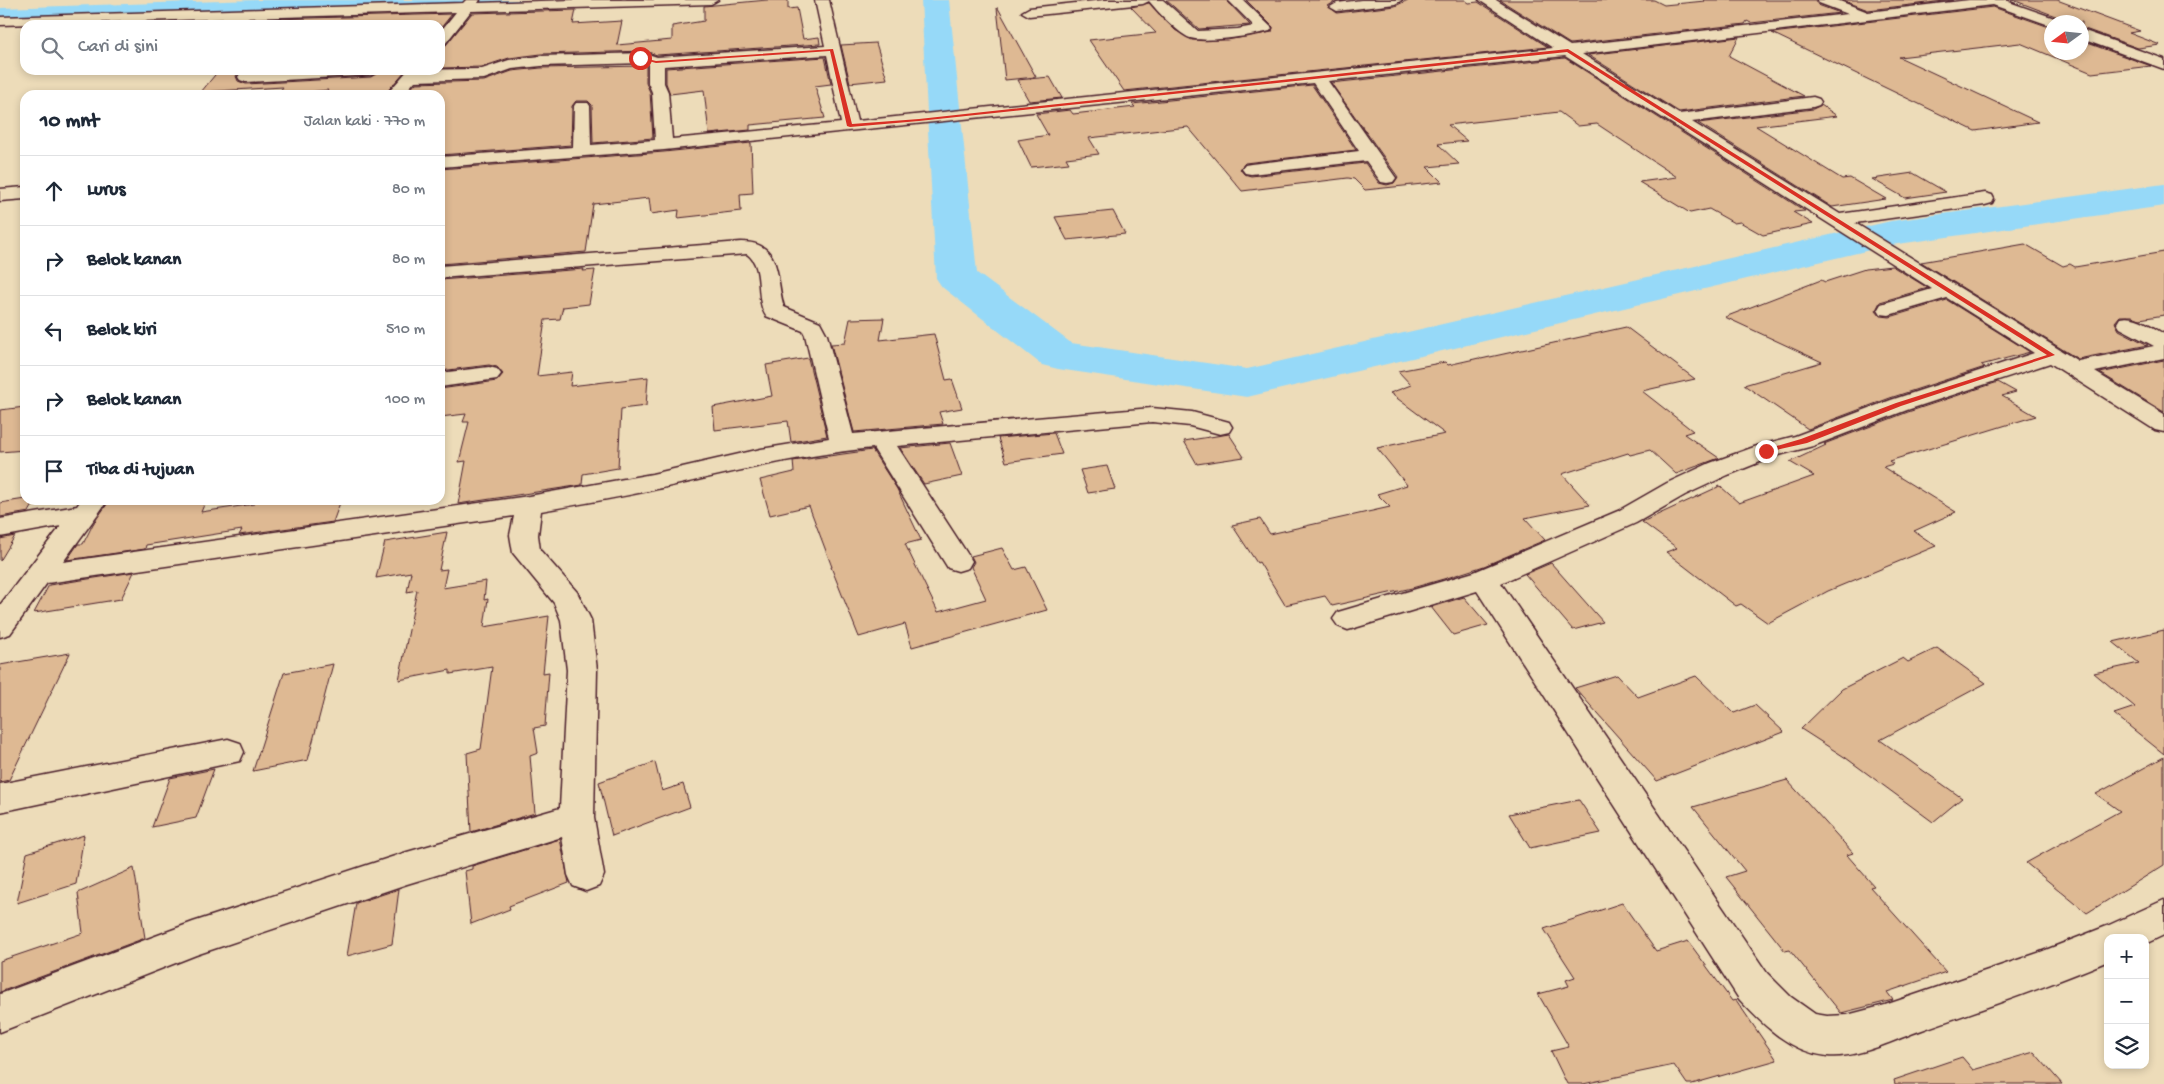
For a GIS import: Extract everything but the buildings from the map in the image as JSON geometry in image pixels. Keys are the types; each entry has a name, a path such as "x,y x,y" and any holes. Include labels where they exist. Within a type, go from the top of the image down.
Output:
{"street":[{"path":"0,8 252,0"},
{"path":"29,20 469,5 711,0"},
{"path":"822,0 850,126"},
{"path":"1029,12 1144,0"},
{"path":"1155,0 1196,36 1238,33 1264,28 1235,0"},
{"path":"1337,7 1395,0"},
{"path":"1487,0 1492,0"},
{"path":"1487,0 2164,425"},
{"path":"1824,0 1867,16"},
{"path":"445,162 664,145 977,114 1997,1 2044,19"},
{"path":"445,35 469,5"},
{"path":"0,21 20,20"},
{"path":"2089,37 2164,64"},
{"path":"445,73 484,74 509,65 541,61 640,58 656,62 832,50"},
{"path":"656,62 656,83 660,92 664,145"},
{"path":"246,77 282,75"},
{"path":"398,90 411,75"},
{"path":"1317,77 1387,178"},
{"path":"1676,119 1813,102"},
{"path":"582,106 582,151"},
{"path":"1251,169 1370,154"},
{"path":"0,195 20,193"},
{"path":"1840,222 1985,199"},
{"path":"445,272 741,248 753,249 761,255 767,270 770,301 774,311 812,327 816,334 843,443"},
{"path":"1889,309 1948,291"},
{"path":"2128,323 2164,343"},
{"path":"2075,370 2164,350"},
{"path":"1348,619 1484,579 1627,517 1676,489 1719,469 1766,451 1804,441 1899,405 2052,355"},
{"path":"445,379 489,374"},
{"path":"38,575 529,505 652,482 761,457 843,443 1152,415 1192,419 1220,427"},
{"path":"880,439 958,562"},
{"path":"529,505 524,535 527,553 567,599 576,620 582,670 577,818 586,875"},
{"path":"0,626 90,507"},
{"path":"0,528 90,507"},
{"path":"1484,579 1753,986 1779,1014 1801,1028 1827,1036 1862,1031 2059,964 2104,945"},
{"path":"0,798 228,752"},
{"path":"0,1013 203,936 407,868 577,818"},
{"path":"2128,934 2164,917"}],"waterway":[{"path":"0,16 532,0"},
{"path":"935,0 957,278 1058,355 1247,383 1891,233 2164,195"}],"route":[{"path":"640,58 656,62 832,50 850,126 1568,50 2052,355 1899,405 1804,441 1766,451"}]}
